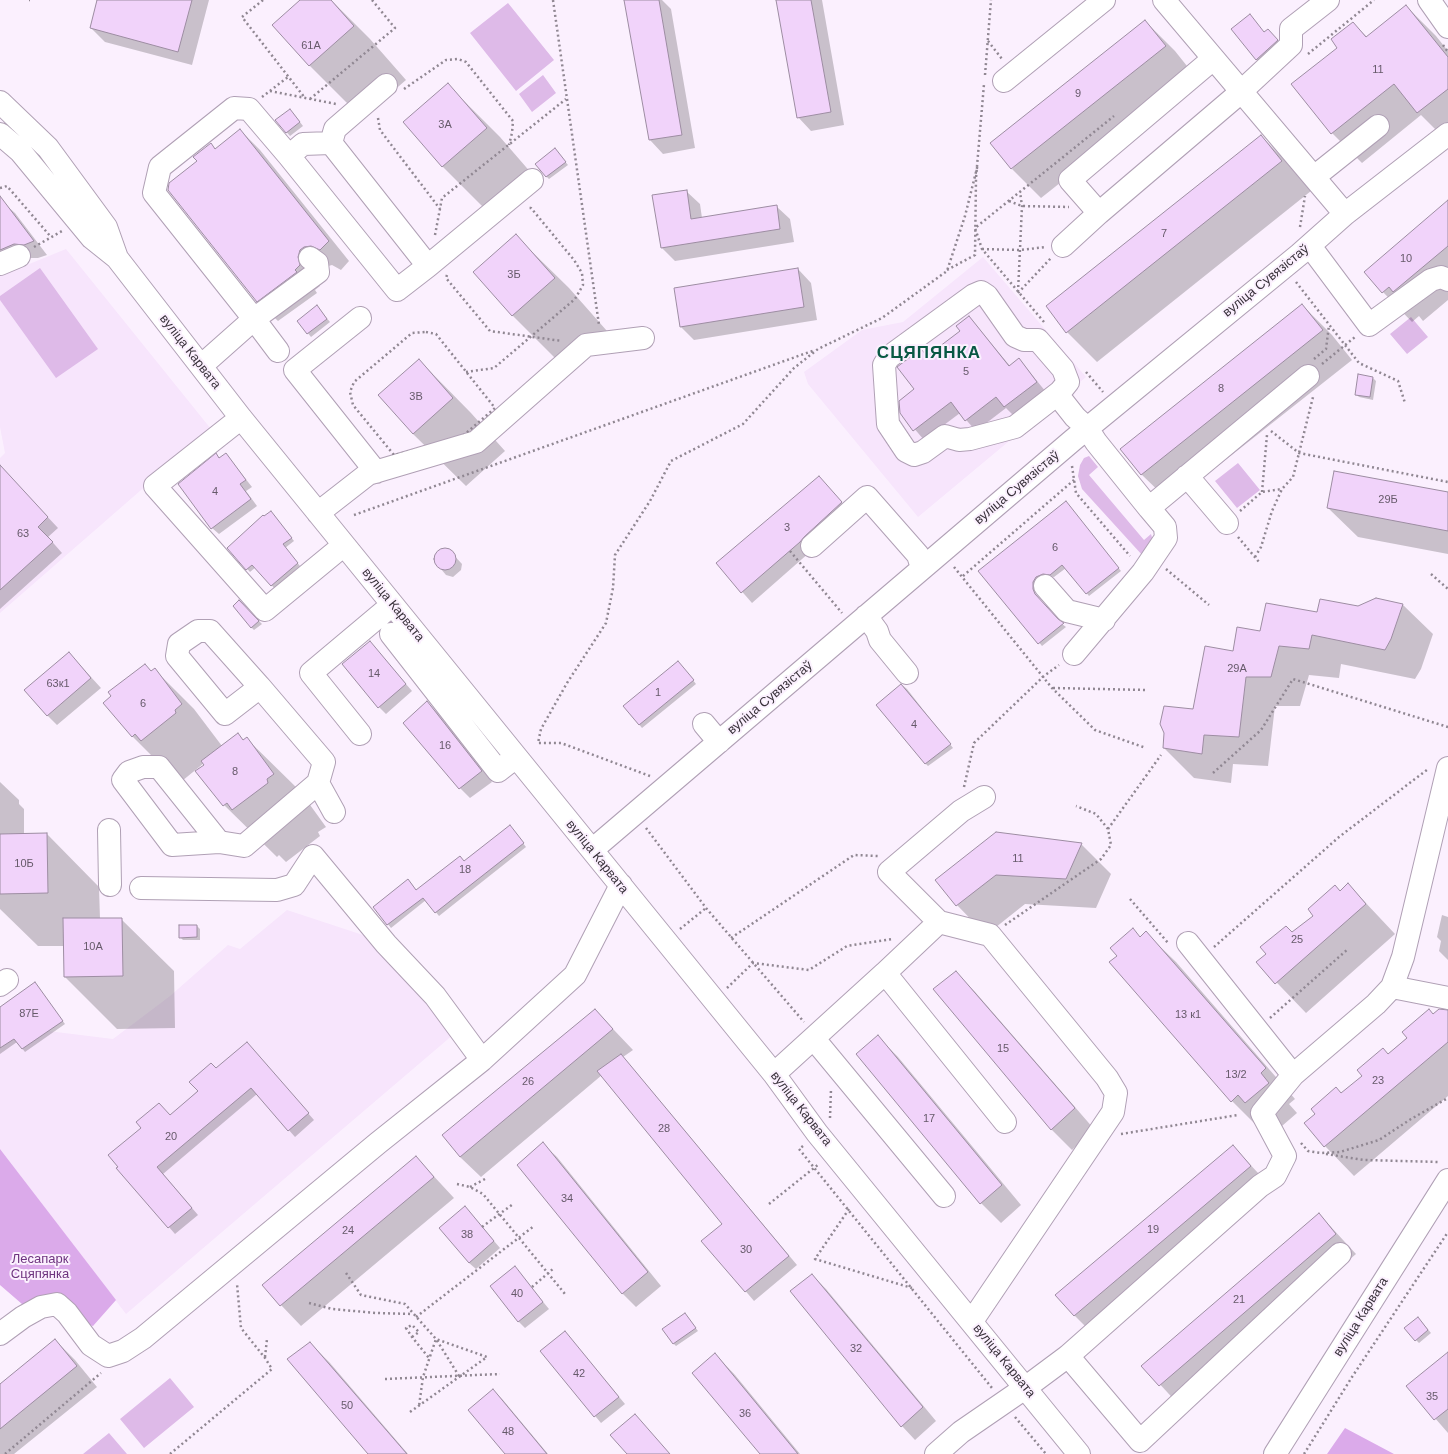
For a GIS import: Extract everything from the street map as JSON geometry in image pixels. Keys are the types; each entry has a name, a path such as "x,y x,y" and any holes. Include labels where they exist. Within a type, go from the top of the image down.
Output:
{"street":[{"path":"1004,81 1104,0"},
{"path":"1164,0 1241,91 1310,184 1345,214"},
{"path":"1063,246 1096,210 1241,91 1291,45 1291,29 1328,0"},
{"path":"1429,0 1447,22"},
{"path":"1096,210 1070,180 1213,59"},
{"path":"331,143 335,129 348,118 392,89"},
{"name":"вуліца Карвата","path":"0,102 48,148 106,227 117,258"},
{"path":"278,352 254,319 154,193 160,167 234,108 248,109 289,156 397,290 438,265 532,180"},
{"path":"1310,184 1378,126"},
{"name":"вуліца Карвата","path":"0,134 20,151 92,238 117,258 241,418 774,1074 817,1133 835,1152 1079,1454"},
{"name":"вуліца Сувязістаў","path":"592,850 1087,428 1305,236 1345,214 1448,134"},
{"path":"289,156 304,144 331,143"},
{"path":"331,143 438,265"},
{"path":"1305,236 1369,325 1430,280 1441,277 1448,280"},
{"path":"201,366 254,319 278,294 318,272 318,263 310,258"},
{"path":"1060,392 1015,427 970,439 959,440 945,436 923,452 914,455 906,451 888,424 884,365 889,357 974,295 981,292 987,296 1015,336 1024,340 1038,340 1064,369 1068,382 1060,392 1060,398 1075,417 1087,428 1096,442 1165,527 1166,538 1143,559 1104,620 1074,654"},
{"path":"360,318 295,370 376,472"},
{"path":"318,513 368,474 476,442 594,344 643,338"},
{"path":"1149,508 1187,476 1311,385"},
{"path":"241,418 155,486 265,610 344,545"},
{"path":"1187,476 1227,523"},
{"path":"812,546 867,497 918,555 922,568"},
{"path":"1045,586 1067,611 1104,620"},
{"path":"360,734 311,673 392,605"},
{"path":"866,616 877,631 880,640 907,673"},
{"path":"391,634 498,771 516,757"},
{"path":"219,842 244,846 318,783 324,762 260,687"},
{"path":"704,724 719,742"},
{"path":"936,1454 961,1432 1026,1388 1068,1356 1260,1186 1275,1176 1285,1156 1262,1113 1293,1076 1376,1004 1392,987 1403,958 1439,768"},
{"path":"318,783 334,812"},
{"path":"972,1321 1113,1112 1116,1093 1107,1078 990,935 939,922 889,872 961,811 984,798"},
{"path":"109,830 110,885"},
{"path":"141,888 277,890 294,886 313,856 386,944 435,996 482,1060"},
{"path":"0,1334 23,1317 41,1307 56,1304 67,1313 91,1345 108,1356 124,1351 143,1338 399,1126 482,1060 575,976 621,885"},
{"path":"774,1074 885,974 939,922"},
{"path":"1188,943 1293,1076"},
{"path":"885,974 1005,1122"},
{"path":"1392,987 1448,998"},
{"path":"814,1039 944,1196"},
{"name":"вуліца Карвата","path":"1275,1454 1444,1171"},
{"path":"1068,1356 1140,1440 1340,1254"}],"path":[{"path":"263,0 242,17 305,98"},
{"path":"310,99 395,28 372,0"},
{"path":"553,0 567,99 594,344 490,331 446,278 438,265 434,242 442,198 567,99"},
{"path":"392,89 446,60 458,59 466,62 513,121 509,145"},
{"path":"248,109 288,77"},
{"path":"270,91 338,104 348,118 378,118"},
{"path":"975,228 1119,111"},
{"path":"379,112 378,118 380,130 440,209"},
{"path":"354,515 818,349 882,318 947,271 975,255 978,164 965,216 947,271"},
{"path":"1305,236 1310,184"},
{"path":"0,188 8,186 51,237"},
{"path":"1018,293 1022,206 1020,192"},
{"path":"1008,201 1022,206 1096,210"},
{"path":"466,372 494,368 575,299 583,285 582,273 574,260 531,208 524,208"},
{"path":"975,228 982,250 1048,327"},
{"path":"9,260 65,230"},
{"path":"982,250 1020,250 1063,246"},
{"path":"1018,293 1063,246"},
{"path":"1292,276 1359,363 1398,382 1405,402"},
{"path":"1255,557 1261,547 1272,511 1282,489 1293,477 1299,454 1311,385 1345,345 1369,325"},
{"path":"412,333 436,334 466,372 495,408 457,441 394,455 353,405 350,392 354,382 412,333"},
{"path":"650,777 561,743 538,743 541,729 566,683 606,623 613,588 615,555 650,501 671,460 743,424 794,368 818,349"},
{"path":"1085,371 1103,392"},
{"path":"1262,492 1268,429 1299,454 1448,482"},
{"path":"1071,460 1076,492 1143,559 1210,605"},
{"path":"963,576 1074,480"},
{"path":"1260,562 1227,523 1262,492 1282,489"},
{"path":"790,551 844,615"},
{"path":"950,562 1044,676 1052,688 1095,730 1146,748"},
{"path":"1431,574 1448,589"},
{"path":"961,811 961,798 974,743 1044,676 1074,654"},
{"path":"1213,773 1261,730 1293,679 1448,727"},
{"path":"1052,688 1147,690"},
{"path":"1108,829 1161,755"},
{"path":"1225,937 1339,837 1439,768"},
{"path":"990,935 1101,859 1111,845 1108,829 1096,814 1076,806"},
{"path":"640,830 645,827 706,908 803,1020 814,1039"},
{"path":"731,938 854,856 906,857"},
{"path":"677,932 706,908"},
{"path":"753,963 809,970 847,946 897,938"},
{"path":"1256,1030 1348,949"},
{"path":"723,991 753,963"},
{"path":"1321,1153 1340,1152 1379,1140 1411,1119 1448,1098"},
{"path":"1095,1138 1238,1115"},
{"path":"1300,1141 1308,1151 1444,1171"},
{"path":"807,1142 799,1149 1046,1454"},
{"path":"769,1204 814,1167 835,1152"},
{"path":"470,1187 485,1179"},
{"path":"457,1184 470,1187 483,1194 565,1294"},
{"path":"482,1227 513,1204"},
{"path":"849,1209 815,1259 913,1288"},
{"path":"416,1317 534,1226"},
{"path":"1304,1454 1352,1377 1448,1232"},
{"path":"170,1454 272,1369 241,1328 236,1262"},
{"path":"532,1287 554,1268"},
{"path":"346,1273 362,1295 405,1304 436,1339 459,1376"},
{"path":"309,1303 332,1309 376,1313 414,1314"},
{"path":"412,1337 419,1332 412,1325 406,1328 412,1337 429,1358"},
{"path":"265,1358 267,1339"},
{"path":"419,1406 423,1377 436,1339"},
{"path":"410,1412 487,1357 436,1339"},
{"path":"5,1454 107,1368"},
{"path":"384,1379 500,1374"}],"shaded area":[{"path":"508,3 554,60 516,91 470,33"},
{"path":"543,75 556,93 532,112 519,94"},
{"path":"66,249 211,429 0,613 0,458 5,453 0,427 0,276"},
{"path":"983,257 1086,377 918,517 808,384 804,372 862,330 903,322"},
{"path":"40,268 98,349 56,378 0,300 0,296"},
{"path":"1411,317 1428,337 1407,354 1390,334"},
{"path":"1089,456 1098,467 1089,475 1144,540 1151,534 1153,541 1143,556 1082,489 1078,476 1080,465 1084,458"},
{"path":"1238,463 1260,490 1237,508 1215,481"},
{"path":"287,910 369,937 454,1034 126,1314 0,1149 0,1048 14,1039 22,1049 48,1031 113,1039 170,996 228,945 240,949"},
{"path":"170,1378 194,1407 144,1448 120,1419"},
{"path":"109,1433 127,1454 83,1454"}],"green space":[{"name":"Лесапарк Сцяпянка","path":"0,1149 116,1300 93,1326 22,1304 0,1285"},
{"path":"1345,1428 1394,1454 1327,1454"}],"building":[{"path":"97,0 192,0 178,52 90,28"},
{"path":"300,0 331,0 354,26 309,66 272,25"},
{"path":"624,0 659,0 682,135 649,140"},
{"path":"776,0 811,0 831,112 797,118"},
{"path":"1406,5 1448,57 1448,89 1417,113 1394,84 1331,134 1291,84 1337,48 1331,39 1353,22 1366,37"},
{"path":"1250,14 1264,32 1268,29 1278,40 1256,60 1231,29"},
{"path":"1145,20 1166,46 1011,169 990,143"},
{"path":"448,83 487,128 442,167 403,122"},
{"path":"290,109 300,122 286,133 275,120"},
{"path":"240,129 329,241 320,250 311,246 304,247 300,250 298,257 300,265 295,270 297,272 257,302 168,190 169,183 197,161 193,157 211,143 215,149"},
{"path":"1261,135 1282,161 1066,333 1046,306"},
{"path":"555,148 566,162 546,177 535,164"},
{"path":"687,190 691,219 777,205 780,229 661,248 652,195"},
{"path":"0,196 34,241 24,245 14,244 0,250"},
{"path":"1448,200 1448,246 1393,292 1389,287 1382,293 1364,272"},
{"path":"516,234 555,278 512,316 473,272"},
{"path":"798,268 804,307 680,327 674,288"},
{"path":"1302,304 1323,330 1141,475 1120,449"},
{"path":"317,305 327,319 307,334 297,321"},
{"path":"969,316 1009,366 1019,358 1037,382 1004,407 996,397 965,421 951,402 913,431 900,413 899,401 914,389 897,367 921,349 927,356 960,331 956,326"},
{"path":"419,359 453,398 413,434 378,395"},
{"path":"1358,374 1373,377 1370,397 1355,395"},
{"path":"216,453 219,458 226,453 246,480 240,484 251,499 211,529 178,484"},
{"path":"0,465 48,517 38,527 53,542 0,590"},
{"path":"1334,471 1448,492 1448,531 1327,508"},
{"path":"819,476 842,502 800,542 741,593 716,563"},
{"path":"1066,501 1119,568 1086,594 1062,565 1050,575 1043,574 1036,577 1033,582 1035,594 1058,619 1064,623 1038,644 978,571"},
{"path":"271,511 292,538 283,544 298,563 271,586 252,565 246,570 227,548 263,515 264,516"},
{"path":"445,548 453,551 456,559 453,567 445,570 437,567 434,559 437,551"},
{"path":"1376,598 1403,604 1391,639 1385,650 1312,635 1309,649 1279,646 1271,677 1246,677 1239,737 1204,735 1202,754 1163,748 1164,733 1160,724 1164,706 1193,709 1205,646 1233,651 1237,627 1260,631 1266,603 1317,612 1320,599 1358,606"},
{"path":"239,600 259,621 251,628 233,606"},
{"path":"370,641 406,684 378,708 342,664"},
{"path":"69,652 91,678 47,716 24,690"},
{"path":"678,661 694,680 639,725 623,706"},
{"path":"145,664 151,671 155,668 182,704 175,710 176,713 141,741 135,734 132,737 103,703 111,696 108,692"},
{"path":"901,684 951,744 925,764 876,705"},
{"path":"427,701 482,771 459,789 403,723"},
{"path":"238,733 243,740 247,737 274,774 267,779 268,783 232,810 227,803 223,806 195,771 204,765 201,761"},
{"path":"510,825 524,843 435,913 423,898 387,925 373,907 408,879 416,890 460,856 464,861"},
{"path":"996,832 1082,843 1066,879 996,875 956,906 935,880"},
{"path":"47,833 48,893 0,894 0,834"},
{"path":"1348,883 1366,904 1275,984 1256,962 1266,954 1260,947 1286,926 1292,932 1313,916 1308,909 1335,885 1340,891"},
{"path":"63,918 122,918 123,976 64,977"},
{"path":"179,925 197,925 197,937 179,938"},
{"path":"1133,928 1140,937 1146,931 1266,1068 1261,1073 1269,1083 1245,1103 1238,1095 1231,1102 1109,962 1117,956 1110,948"},
{"path":"956,971 1075,1108 1051,1130 933,989"},
{"path":"35,982 63,1021 22,1049 14,1039 0,1048 0,1007"},
{"path":"595,1009 613,1029 460,1157 442,1135"},
{"path":"1429,1009 1433,1014 1439,1009 1448,1010 1448,1042 1324,1147 1304,1123 1315,1114 1311,1109 1336,1087 1341,1093 1362,1076 1357,1070 1383,1048 1388,1054 1407,1038 1402,1032"},
{"path":"878,1035 1002,1185 980,1204 856,1054"},
{"path":"247,1042 309,1113 288,1131 251,1088 157,1167 192,1208 168,1228 116,1168 118,1167 108,1155 141,1128 136,1122 159,1103 170,1115 198,1091 189,1082 211,1063 216,1068"},
{"path":"621,1054 789,1256 745,1292 701,1241 722,1224 597,1071"},
{"path":"543,1142 648,1272 622,1294 517,1165"},
{"path":"1233,1145 1251,1166 1074,1316 1055,1295"},
{"path":"416,1156 434,1177 280,1306 262,1285"},
{"path":"465,1206 494,1241 469,1263 439,1228"},
{"path":"1319,1213 1336,1234 1159,1386 1141,1366"},
{"path":"515,1266 543,1302 518,1322 490,1286"},
{"path":"812,1274 923,1407 901,1427 790,1291"},
{"path":"685,1313 696,1328 673,1344 662,1329"},
{"path":"1418,1317 1428,1330 1415,1341 1404,1328"},
{"path":"565,1331 619,1397 594,1417 540,1351"},
{"path":"55,1339 77,1366 0,1429 0,1384"},
{"path":"310,1342 407,1454 368,1454 287,1359"},
{"path":"1448,1352 1448,1409 1434,1420 1406,1386"},
{"path":"715,1353 798,1454 760,1454 692,1373"},
{"path":"493,1389 547,1454 505,1454 468,1410"},
{"path":"635,1414 670,1454 627,1454 610,1435"}],"district":[{"name":"СЦЯПЯНКА","path":"929,353"}]}
